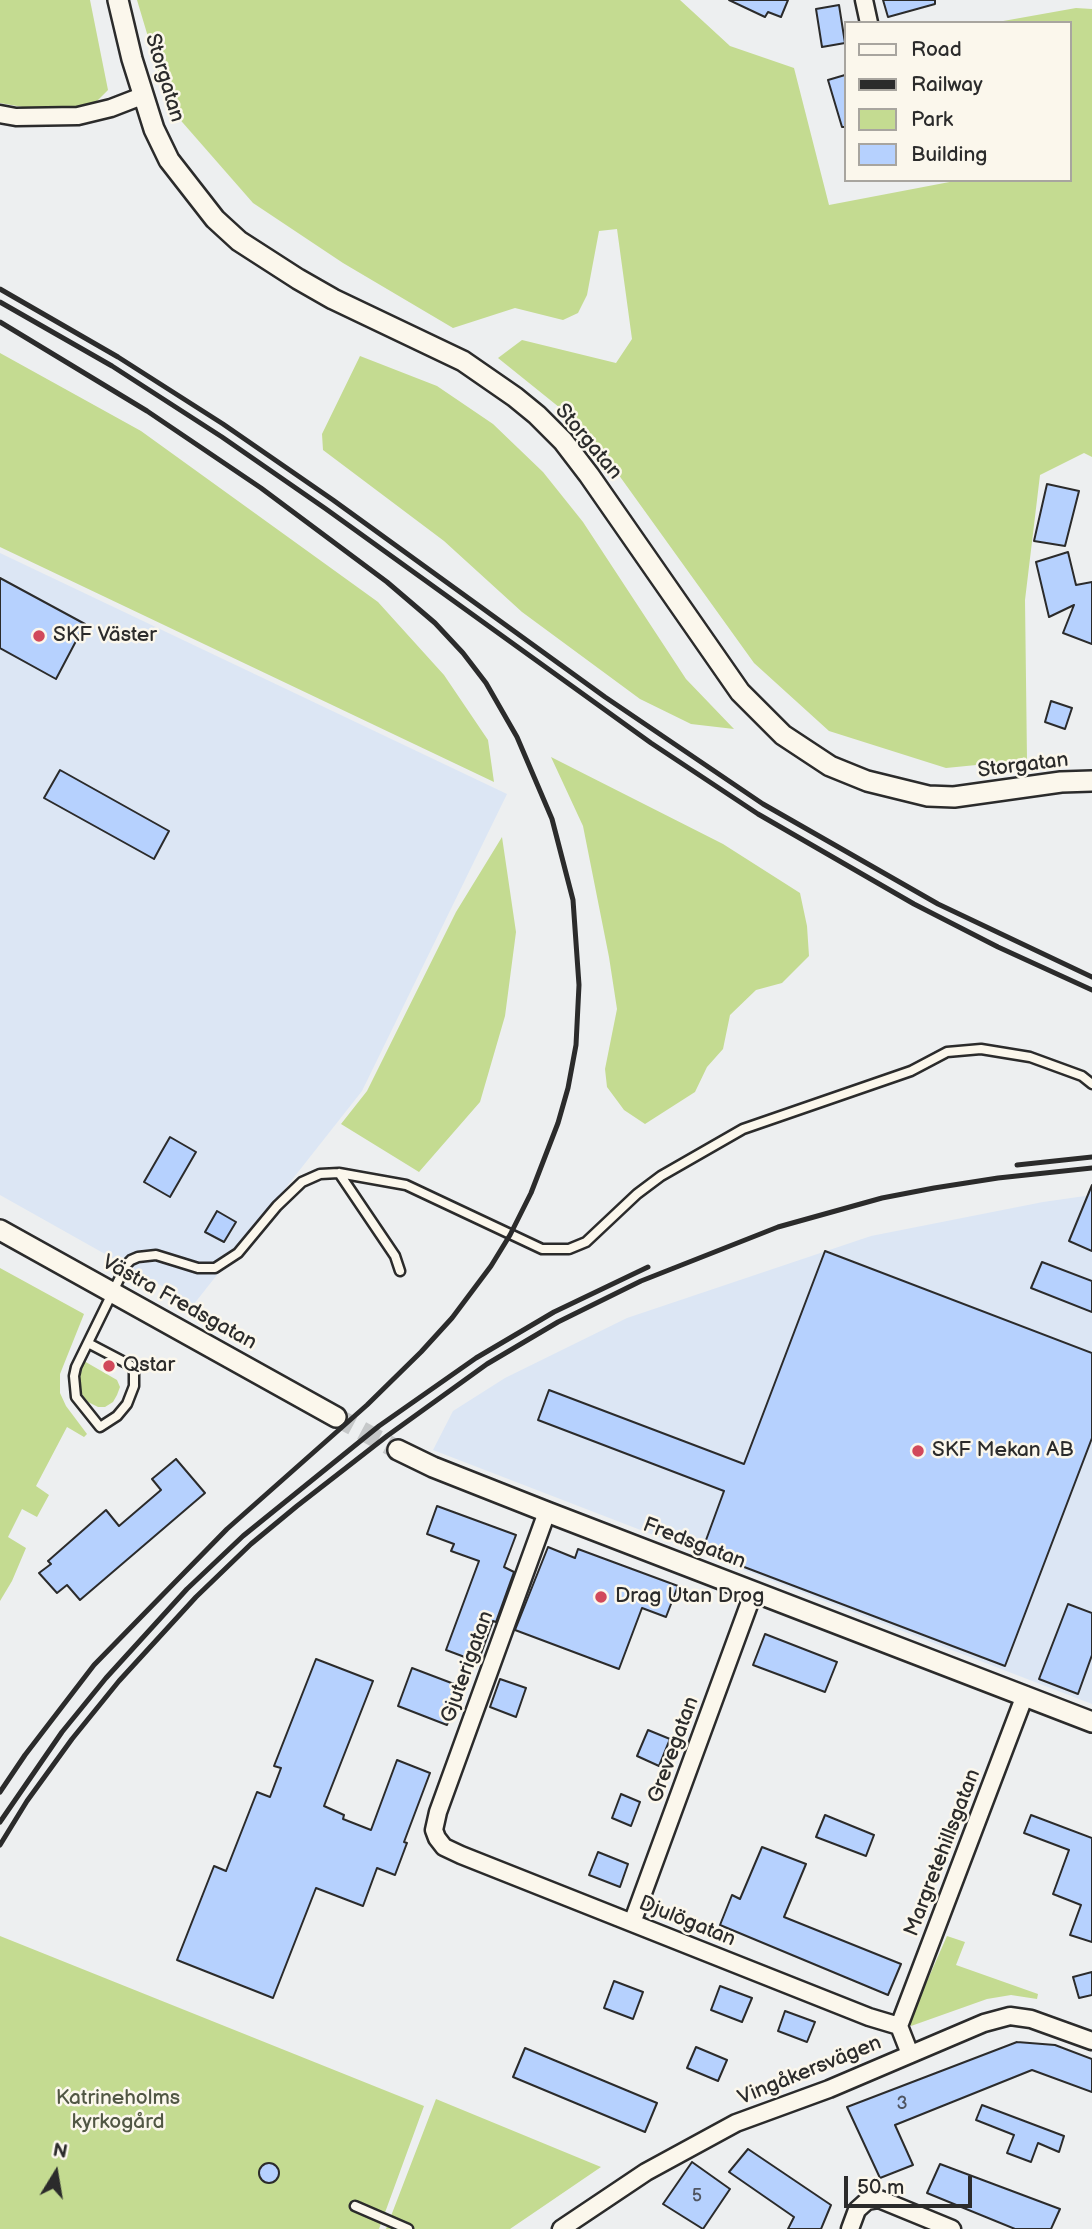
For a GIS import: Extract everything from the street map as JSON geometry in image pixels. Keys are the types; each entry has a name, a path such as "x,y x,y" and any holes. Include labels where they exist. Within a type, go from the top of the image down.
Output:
{"street":[{"name":"Storgatan","path":"118,0 142,96 154,129 169,160 215,219 239,241 333,299 463,361 537,415 563,441 589,475 740,692 783,735 830,766 876,784 928,796 954,797 1061,782 1092,781"},
{"path":"864,0 869,21"},
{"path":"0,114 27,118 78,116 111,108 142,96"},
{"name":"Västra Fredsgatan","path":"0,1230 336,1417"},
{"name":"Fredsgatan","path":"398,1450 433,1467 547,1512 1092,1722"},
{"name":"Gjuterigatan","path":"436,1836 434,1830 438,1812 547,1512"},
{"name":"Grevegatan","path":"632,1923 754,1591"},
{"name":"Margretehillsgatan","path":"900,2026 1024,1695"},
{"name":"Djulögatan","path":"436,1836 444,1847 461,1855 870,2017 900,2026"},
{"name":"Vingåkersvägen","path":"561,2229 646,2172 736,2123 829,2089 984,2023 1010,2017 1031,2019 1092,2041"},
{"path":"900,2026 910,2054"},
{"path":"850,2229 857,2210 867,2201 879,2199 952,2229"}],"lane":[{"path":"88,1343 130,1365 134,1371 134,1386 127,1404 117,1416 100,1427 76,1397 73,1384 76,1367 126,1265 138,1256 156,1255 208,1270 223,1265 302,1182 320,1174 339,1173 406,1185 542,1249 569,1249 586,1242 637,1194 661,1176 743,1129 911,1072 947,1052 982,1049 1030,1057 1082,1076 1092,1084"},
{"path":"339,1173 396,1256 400,1271"},
{"path":"355,2206 408,2229"}],"shaded area":[{"path":"0,553 507,794 362,1091 194,1304 0,1195"},
{"path":"1092,1195 1092,1704 433,1450 453,1411 505,1378 627,1318 871,1236"}],"green space":[{"path":"0,0 90,0 108,90 93,105 34,109 0,103"},
{"path":"137,0 680,0 730,46 794,68 829,205 950,182 1071,182 1071,21 1003,21 1076,8 1092,9 1092,457 1084,453 1040,475 1025,600 1027,760 946,768 829,731 754,663 585,428 498,358 522,340 616,363 632,339 617,229 599,231 587,295 578,313 563,320 515,308 453,328 343,263 253,203 169,107"},
{"path":"0,353 141,431 378,602 444,675 488,740 494,782 0,547"},
{"path":"360,356 437,386 493,424 543,472 583,522 686,679 734,729 691,724 640,699 522,612 444,541 323,450 322,434"},
{"path":"551,757 723,844 800,893 807,926 809,956 782,983 756,990 730,1015 723,1049 707,1067 695,1092 645,1124 624,1110 607,1087 605,1069 617,1009 609,957 583,826"},
{"path":"502,837 516,932 505,1016 480,1102 419,1172 341,1124 367,1091 456,912"},
{"path":"0,1268 84,1314 60,1374 60,1393 66,1406 87,1434 84,1437 67,1427 36,1486 49,1495 37,1517 22,1509 8,1537 26,1548 0,1601"},
{"path":"84,1361 117,1380 120,1387 117,1395 113,1402 105,1407 88,1402 81,1393 79,1381"},
{"name":"Katrineholms kyrkogård","path":"0,1936 424,2106 379,2229 0,2229"},
{"path":"947,1936 965,1942 956,1965 1038,1994 1037,1999 1011,1995 987,1999 911,2026 909,2022"},
{"path":"436,2099 601,2167 510,2229 386,2229"}],"building":[{"path":"729,0 788,0 781,17 768,12 765,17"},
{"path":"883,0 935,0 935,4 888,17"},
{"path":"839,5 844,43 822,47 816,9"},
{"path":"844,75 844,127 842,127 828,80"},
{"path":"1047,484 1079,491 1065,546 1034,541"},
{"path":"1068,552 1076,585 1092,582 1092,644 1063,633 1074,605 1049,617 1036,562"},
{"name":"SKF Väster","path":"0,578 85,624 56,679 0,648"},
{"path":"1051,701 1072,708 1065,729 1045,722"},
{"path":"60,770 169,831 154,859 44,798"},
{"path":"170,1137 196,1152 170,1197 144,1182"},
{"path":"1092,1185 1092,1251 1069,1241"},
{"path":"217,1211 236,1222 224,1242 205,1232"},
{"name":"SKF Mekan AB","path":"825,1251 1092,1353 1092,1438 1005,1666 702,1551 724,1491 538,1420 549,1390 744,1464"},
{"path":"1042,1262 1092,1281 1092,1312 1031,1288"},
{"path":"176,1459 205,1493 80,1600 67,1585 57,1593 39,1573 51,1564 48,1561 106,1510 119,1526 161,1490 152,1479"},
{"path":"437,1506 516,1535 504,1567 514,1572 478,1662 446,1650 479,1561 451,1551 454,1544 427,1534"},
{"name":"Drag Utan Drog","path":"548,1547 575,1558 578,1549 678,1586 666,1617 642,1608 619,1669 515,1630"},
{"path":"1068,1604 1092,1613 1092,1655 1078,1694 1039,1679"},
{"path":"765,1634 837,1662 825,1692 753,1665"},
{"path":"316,1659 373,1681 324,1806 344,1815 343,1819 371,1830 397,1760 430,1773 404,1842 407,1843 395,1875 377,1868 363,1906 316,1888 273,1998 177,1960 214,1866 226,1871 257,1792 270,1797 281,1768 274,1766"},
{"path":"412,1668 462,1687 447,1725 398,1706"},
{"path":"500,1679 526,1688 516,1717 490,1707"},
{"path":"648,1730 670,1739 659,1766 637,1756"},
{"path":"621,1794 640,1802 631,1826 612,1818"},
{"path":"825,1815 874,1835 866,1856 816,1837"},
{"path":"1031,1815 1092,1838 1092,1942 1070,1935 1081,1905 1053,1894 1069,1850 1024,1833"},
{"path":"762,1847 806,1864 784,1917 901,1964 888,1995 720,1925 732,1895 740,1899"},
{"path":"598,1852 628,1864 620,1887 589,1875"},
{"path":"1092,1972 1092,1995 1079,1998 1073,1977"},
{"path":"614,1981 643,1992 633,2019 604,2008"},
{"path":"720,1986 752,1998 742,2022 711,2010"},
{"path":"785,2011 815,2022 807,2042 778,2031"},
{"path":"1017,2042 1055,2045 1092,2059 1092,2092 1032,2070 895,2125 913,2165 880,2178 847,2107"},
{"path":"696,2047 727,2060 718,2081 687,2068"},
{"path":"525,2048 657,2103 645,2132 513,2077"},
{"path":"982,2105 1064,2136 1059,2152 1038,2143 1031,2162 1007,2153 1014,2135 976,2120"},
{"path":"748,2149 831,2205 821,2229 788,2229 794,2217 729,2172"},
{"path":"692,2162 730,2189 703,2229 663,2204"},
{"path":"269,2163 276,2166 279,2173 276,2180 269,2183 262,2180 259,2173 262,2166"},
{"path":"940,2164 1060,2209 1051,2229 1015,2229 927,2193"}],"tunnel":[{"path":"336,1417 398,1450"}],"railway":[{"path":"0,289 118,357 223,424 333,500 605,697 763,804 938,904 1092,977"},
{"path":"0,302 112,366 222,437 651,743 758,814 914,904 998,947 1092,990"},
{"path":"0,322 147,411 261,488 387,582 435,623 463,653 486,683 517,737 552,819 573,900 579,985 576,1045 558,1123 531,1193 491,1266 452,1318 421,1352 367,1405 227,1529 94,1665 0,1792"},
{"path":"1017,1165 1092,1157"},
{"path":"0,1845 27,1801 72,1739 119,1681 196,1597 251,1544 297,1506 387,1436 487,1364 558,1322 641,1281 778,1227 882,1198 934,1188 1092,1168"},
{"path":"0,1822 62,1732 106,1678 187,1589 243,1536 379,1426 476,1358 554,1312 648,1267"}],"place":[{"name":"SKF Väster","path":"39,636"},
{"name":"Qstar","path":"109,1366"},
{"name":"SKF Mekan AB","path":"918,1451"},
{"name":"Drag Utan Drog","path":"601,1597"}]}
